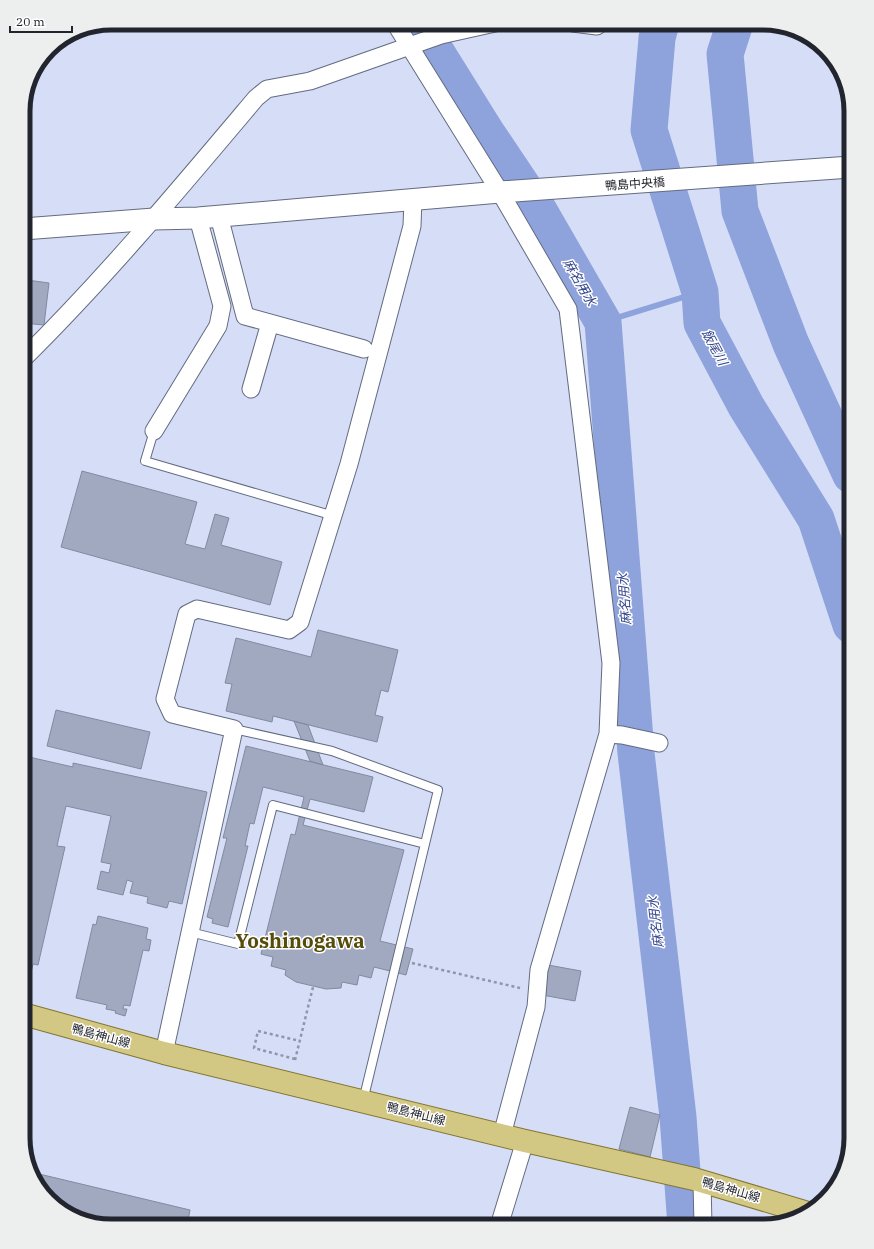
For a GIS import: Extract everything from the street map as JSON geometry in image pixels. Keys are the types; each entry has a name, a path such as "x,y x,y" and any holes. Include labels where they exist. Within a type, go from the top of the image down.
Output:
{"main road":[{"name":"鴨島神山線","path":"30,1016 164,1053 502,1135 698,1180 799,1210"}],"street":[{"path":"401,30 413,45 508,192 568,309 610,663 615,734 539,970 536,1007 502,1135"},
{"path":"30,352 154,219 256,98 267,89 310,81 441,35 464,30"},
{"name":"鴨島中央橋","path":"30,228 154,219 198,218 413,199 844,168"},
{"path":"164,1053 234,729 172,714 165,699 187,614 197,609 289,630 300,622 350,464 412,226 413,199"},
{"path":"219,216 245,316 364,349"},
{"path":"154,431 218,326 222,306 198,218"},
{"path":"251,389 270,323"},
{"path":"615,734 658,743"},
{"path":"501,1219 525,1140"},
{"path":"698,1180 702,1219"}],"lane":[{"path":"154,431 145,461 334,516"},
{"path":"234,729 332,750 438,790 363,1101"},
{"path":"190,932 238,944 273,805 425,844"}],"path":[{"path":"397,959 538,993"},
{"path":"296,1054 313,987"},
{"path":"295,1059 254,1048 258,1031 300,1041"}],"building":[{"path":"30,280 49,283 44,325 30,324"},
{"path":"82,471 197,502 185,544 205,549 215,514 229,518 221,545 282,562 270,605 61,547"},
{"path":"318,630 398,650 388,692 381,690 375,715 383,717 377,742 273,716 272,722 226,711 232,684 225,683 236,638 311,657"},
{"path":"56,710 150,732 141,769 47,746"},
{"path":"294,721 308,725 323,765 310,761"},
{"path":"246,746 373,777 364,812 310,799 303,825 404,850 380,941 413,949 406,975 374,967 371,978 359,975 357,985 342,982 341,988 326,989 296,982 285,975 286,970 271,966 273,957 261,954 291,834 295,835 304,797 263,787 254,824 250,823 245,846 248,846 228,927 212,923 213,919 207,917 227,838 223,838"},
{"path":"30,757 73,767 73,763 207,792 182,904 169,901 167,908 147,903 148,897 130,893 133,882 127,880 123,895 97,889 101,871 109,873 111,864 101,862 111,816 66,806 57,846 65,847 38,965 33,964 30,977"},
{"path":"98,916 148,928 146,939 151,940 149,951 143,950 130,1006 124,1005 123,1009 127,1009 125,1016 115,1013 116,1011 106,1009 107,1005 76,998 93,924 96,925"},
{"path":"548,965 581,971 575,1001 542,995"},
{"path":"630,1107 660,1115 650,1157 619,1149"},
{"path":"39,1174 190,1210 188,1219 106,1219 85,1215 75,1211 54,1195"}],"waterway":[{"name":"麻名用水","path":"422,30 486,132 539,211 603,322 636,753 678,1117 685,1219"},
{"name":"飯尾川","path":"659,30 657,38 649,130 700,292 702,323 746,406 816,519 844,604"},
{"name":"麻名用水","path":"733,30 725,54 740,211 791,344 844,460"},
{"path":"603,322 700,292"}],"district":[{"name":"Yoshinogawa","path":"300,941"}]}
